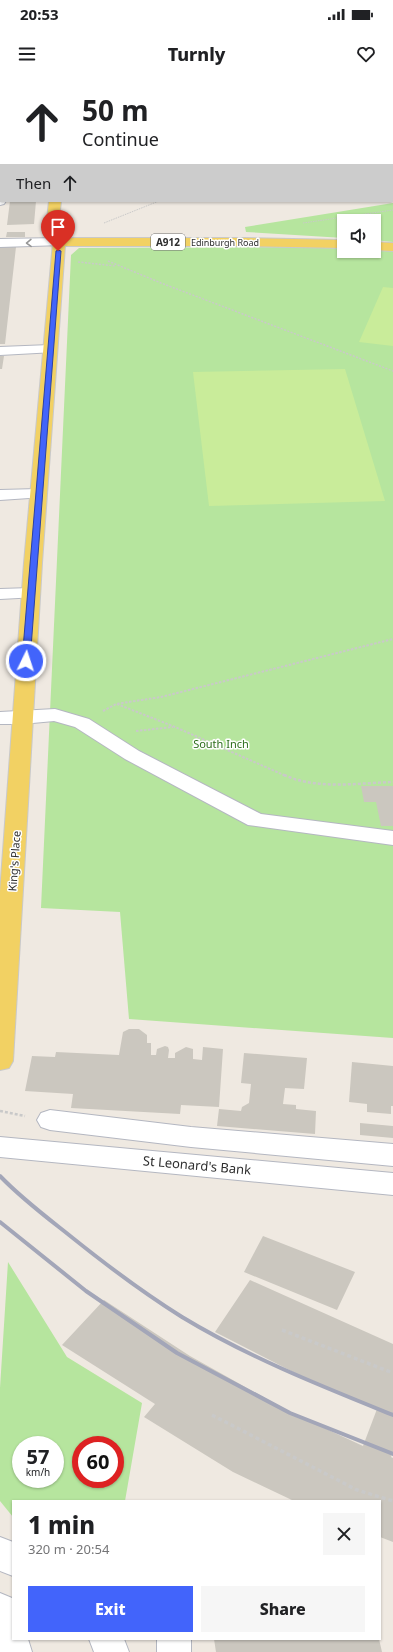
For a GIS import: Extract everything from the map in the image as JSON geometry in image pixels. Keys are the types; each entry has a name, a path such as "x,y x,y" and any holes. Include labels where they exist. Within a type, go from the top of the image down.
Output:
{"main road":[{"path":"55,202 52,229 59,242"},
{"name":"Edinburgh Road","path":"59,242 259,242 337,244"},
{"name":"King's Place","path":"0,1061 33,563 59,242"},
{"path":"381,246 393,247"}],"street":[{"path":"0,243 59,242"},
{"path":"0,350 50,349"},
{"path":"0,495 38,494"},
{"path":"0,594 31,593"},
{"path":"0,718 55,715 82,724 132,755 256,820 393,838"},
{"path":"50,1120 191,1137 393,1155"},
{"name":"St Leonard's Bank","path":"0,1147 393,1184"},
{"path":"0,1553 12,1559"},
{"path":"0,1610 15,1652"},
{"path":"106,1640 112,1652"},
{"path":"174,1640 174,1652"}],"path":[{"path":"156,202 127,212 92,228 94,254 119,266 393,371"},
{"path":"296,224 393,210"},
{"path":"58,260 119,266"},
{"path":"82,724 116,704 162,697 393,639"},
{"path":"116,704 175,727 292,779 325,784 393,782"},
{"path":"282,1330 393,1374"},
{"path":"212,1414 358,1490 393,1501"}],"green space":[{"path":"393,203 393,242 381,241 381,214 337,214 337,238 246,232 245,227"},
{"name":"South Inch","path":"337,247 337,258 381,258 381,247 393,247 393,1038 129,1019 120,912 41,908 71,255 79,248"},
{"path":"383,287 393,288 393,346 359,342"},
{"path":"345,369 385,501 209,506 193,372"},
{"path":"8,1262 67,1357 142,1403 125,1500 12,1500 12,1516 0,1501 0,1388"}],"building":[{"path":"10,202 36,202 34,224 7,225"},
{"path":"7,232 25,232 25,237 6,237"},
{"path":"0,247 16,247 5,344 0,344"},
{"path":"0,356 4,356 2,369 0,369"},
{"path":"361,786 393,786 393,826 381,826 376,802 364,802"},
{"path":"129,1029 139,1029 147,1035 147,1043 151,1043 151,1055 156,1055 157,1049 165,1046 168,1047 169,1050 168,1058 175,1058 175,1053 186,1047 193,1049 193,1059 202,1060 203,1047 223,1049 219,1107 181,1105 180,1114 71,1108 73,1094 25,1091 32,1056 55,1057 56,1052 119,1055 123,1032"},
{"path":"244,1053 307,1058 304,1089 285,1088 283,1104 296,1105 296,1109 316,1111 315,1134 217,1126 219,1109 241,1111 242,1107 249,1103 251,1084 241,1083"},
{"path":"352,1062 393,1066 393,1106 391,1106 391,1114 367,1112 367,1104 349,1102"},
{"path":"360,1123 393,1126 393,1138 360,1135"},
{"path":"263,1236 355,1272 337,1310 244,1272"},
{"path":"250,1280 393,1344 393,1452 391,1457 393,1458 393,1542 381,1537 381,1500 292,1500 233,1472 144,1417 155,1404 62,1345 104,1300 190,1356 292,1413 363,1446 377,1409 299,1375 215,1332"},
{"path":"214,1640 379,1640 382,1652 216,1652"}],"railway":[{"path":"0,1176 33,1207 96,1257 138,1288 182,1317 207,1332 259,1358 312,1382 393,1415"},
{"path":"0,1222 86,1291 177,1353 290,1413 393,1454"}],"route":[{"path":"26,661 58,251"}]}
